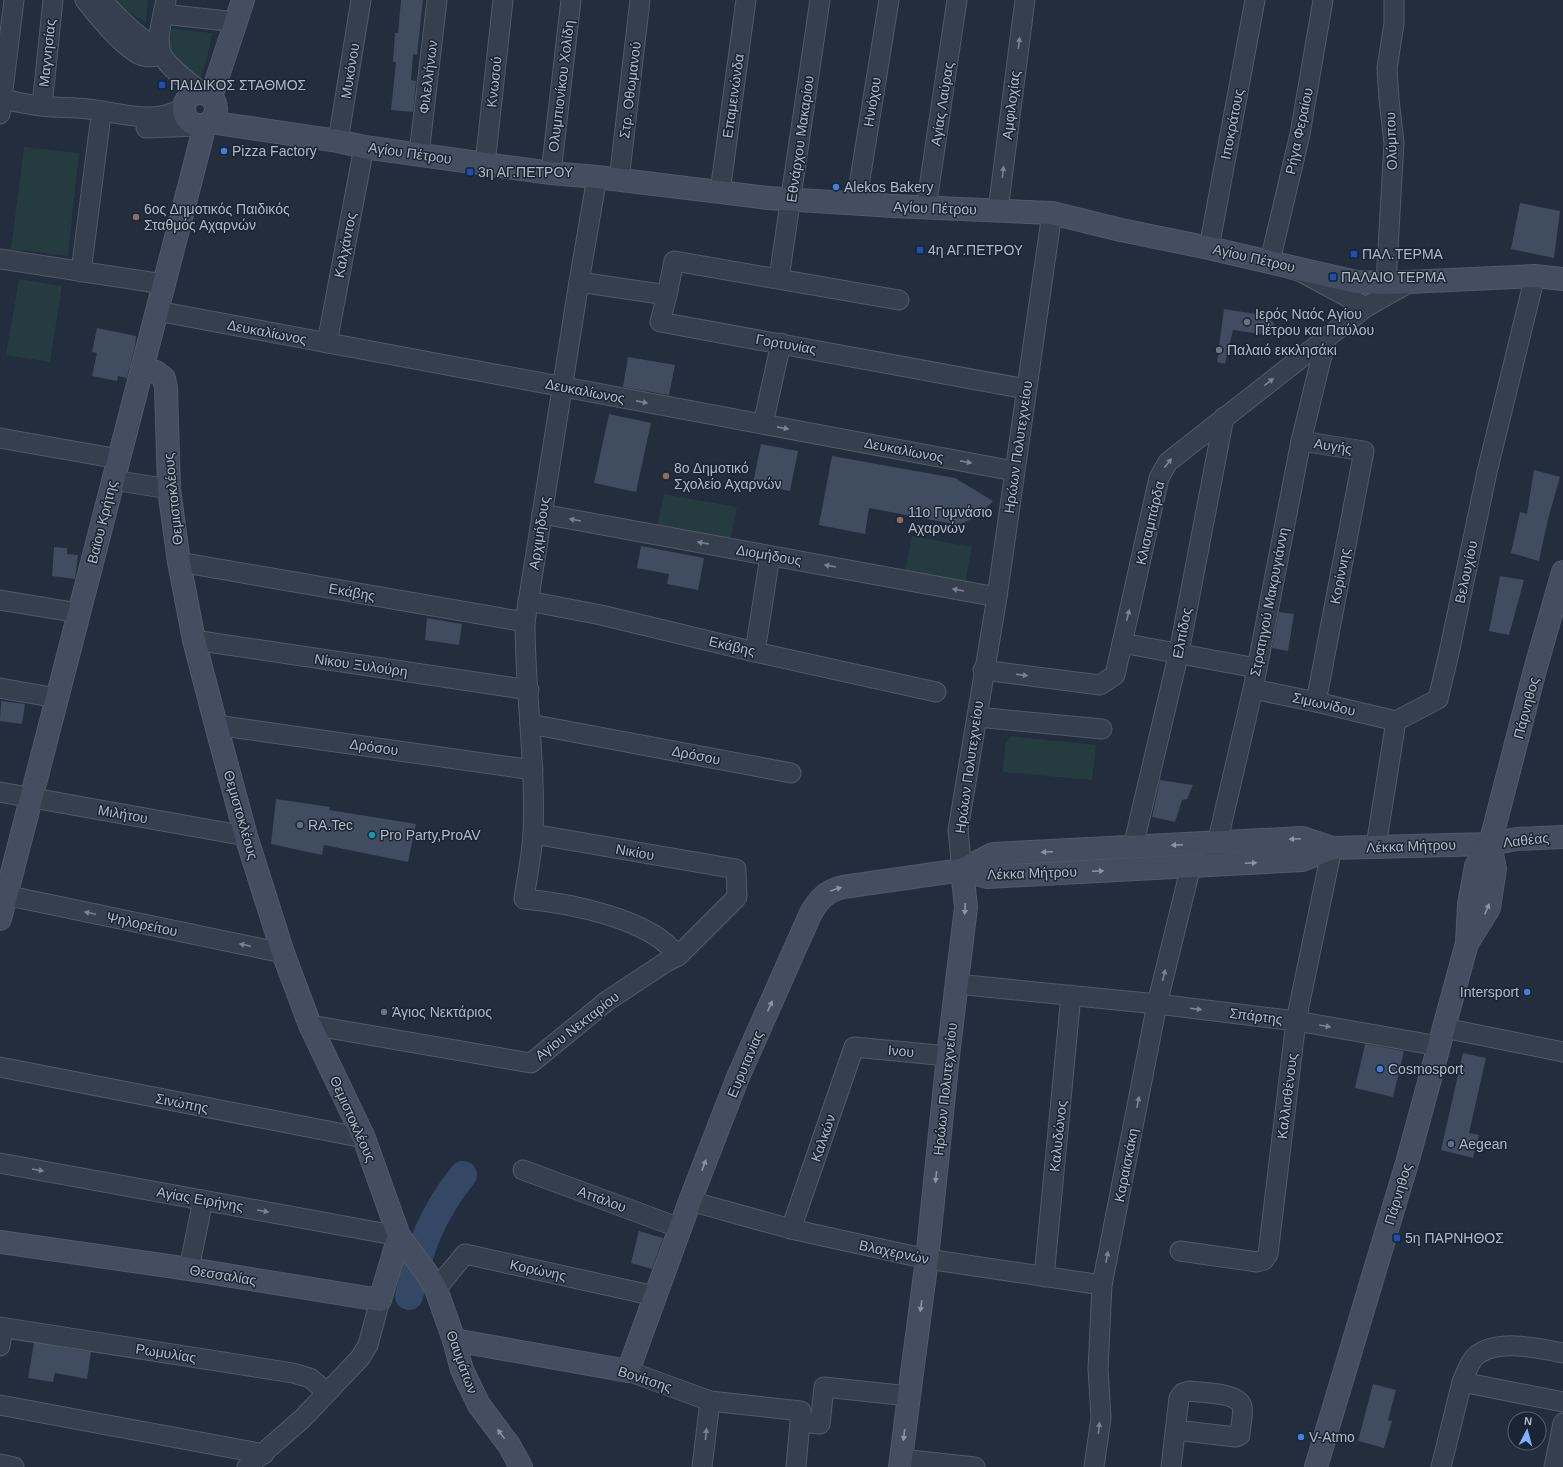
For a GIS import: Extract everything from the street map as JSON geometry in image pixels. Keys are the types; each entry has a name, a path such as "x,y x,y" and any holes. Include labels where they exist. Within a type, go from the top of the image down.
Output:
{"street":[{"path":"0,104 14,0"},
{"name":"Μαγνησίας","path":"42,106 53,0"},
{"path":"85,0 113,33 139,55 149,57 161,53"},
{"path":"102,0 118,18 161,53 167,63 207,111 192,124 187,120 183,108"},
{"name":"Βαϊου Κρήτης","path":"0,920 3,895 31,798 164,284 207,111 243,0"},
{"name":"Μυκόνου","path":"338,141 361,0"},
{"name":"Φιλελλήνων","path":"419,154 437,0"},
{"name":"Κνωσού","path":"485,164 503,0"},
{"name":"Ολυμπιονίκου Χολίδη","path":"551,173 571,0"},
{"name":"Στρ. Οθωμανού","path":"620,180 640,0"},
{"name":"Επαμεινώνδα","path":"720,192 746,0"},
{"name":"Εθνάρχου Μακαρίου","path":"779,278 820,0"},
{"name":"Ηνιόχου","path":"856,204 888,0"},
{"name":"Αγίας Λαύρας","path":"926,208 957,0"},
{"name":"Αμφιλοχίας","path":"998,210 1025,0"},
{"name":"Ιποκράτους","path":"1209,248 1255,0"},
{"name":"Ρήγα Φεραίου","path":"1270,262 1300,134 1322,0"},
{"name":"Ολύμπου","path":"1386,283 1394,143 1387,68 1394,24 1394,0"},
{"path":"161,53 159,38 164,7 236,22"},
{"name":"Αγίου Πέτρου","path":"0,104 89,109 129,116 150,117 175,112 183,108"},
{"name":"Αγίου Πέτρου","path":"42,106 87,121 148,129 207,111 303,136 338,141 364,147 551,173 791,200 926,208 1052,213 1121,230 1209,248 1356,282 1386,283 1535,276 1563,280"},
{"path":"81,272 100,123"},
{"name":"Καλχάντος","path":"327,343 364,147"},
{"name":"Αρχιμήδους","path":"597,177 525,622 525,656 529,690 533,770 533,834 524,899 570,905 613,916 655,936 672,948 678,956"},
{"name":"Ηρώων Πολυτεχνείου","path":"901,1463 908,1396 928,1259 948,1056 966,908 958,830 983,670 997,597 1052,213"},
{"path":"0,259 164,284"},
{"path":"579,282 667,294 674,261 899,300"},
{"path":"1270,262 1303,273 1366,307"},
{"name":"Βελουχίου","path":"1396,721 1438,699 1487,472 1535,276"},
{"name":"Κλισαμπάρδα","path":"983,670 1100,685 1115,675 1159,478 1168,462 1366,307 1410,282 1431,280"},
{"name":"Γορτυνίας","path":"667,294 660,322 1026,388"},
{"name":"Δευκαλίωνος","path":"156,311 1014,471"},
{"name":"Στρατηγού Μακρυγιάννη","path":"1212,865 1253,689 1301,441 1326,339"},
{"path":"763,424 781,343"},
{"name":"Θεμιστοκλέους","path":"142,368 156,372 164,378 166,388 169,490 179,562 194,640 246,836 283,953 310,1025 364,1138 406,1244"},
{"name":"Ελπίδος","path":"1133,847 1179,652 1224,417"},
{"path":"0,438 119,459"},
{"name":"Αυγής","path":"1301,441 1364,451"},
{"name":"Κορίννης","path":"1316,702 1364,451"},
{"path":"113,480 169,490"},
{"name":"Διομήδους","path":"542,514 997,597"},
{"path":"755,652 770,556"},
{"name":"Εκάβης","path":"179,562 525,622"},
{"name":"Πάρνηθος","path":"1316,1467 1407,1163 1468,943 1469,904 1476,866 1490,844 1535,670 1563,572"},
{"path":"0,600 79,613"},
{"name":"Εκάβης","path":"528,601 601,615 755,652 936,692"},
{"name":"Νίκου Ξυλούρη","path":"194,640 529,690"},
{"path":"1122,642 1256,668"},
{"path":"0,688 57,698"},
{"name":"Σιμωνίδου","path":"1253,689 1396,721"},
{"path":"976,717 1102,729"},
{"path":"1376,846 1396,721"},
{"name":"Δρόσου","path":"530,724 791,773"},
{"name":"Δρόσου","path":"216,725 533,770"},
{"name":"Μιλήτου","path":"0,792 246,836"},
{"name":"Νικίου","path":"533,834 736,869"},
{"name":"Λαθέας","path":"1490,844 1517,839 1563,836"},
{"name":"Λέκκα Μήτρου","path":"962,870 993,854 1302,838 1332,848"},
{"name":"Λέκκα Μήτρου","path":"962,870 987,877 1302,860 1332,848 1490,844"},
{"name":"Καλλισθένους","path":"1180,1251 1257,1262 1264,1260 1268,1254 1296,1021 1332,848"},
{"name":"Καραϊσκάκη","path":"1094,1467 1101,1418 1098,1369 1102,1285 1157,1004 1191,866"},
{"name":"Αγίου Νεκταρίου","path":"310,1025 531,1063 606,1001 666,962 678,956 737,897 736,869"},
{"name":"Ευρυτανίας","path":"628,1371 690,1201 738,1077 810,915 820,898 835,889 843,887 962,870"},
{"name":"Ψηλορείτου","path":"3,895 283,953"},
{"name":"Σπάρτης","path":"956,984 1157,1004 1563,1052"},
{"name":"Καλυδώνος","path":"1044,1277 1072,995"},
{"name":"Ινου","path":"854,1047 948,1056"},
{"name":"Καλκών","path":"791,1230 854,1047"},
{"name":"Σινώπης","path":"0,1067 364,1138"},
{"name":"Αγίας Ειρήνης","path":"0,1163 203,1200 406,1244"},
{"name":"Αττάλου","path":"523,1170 680,1228"},
{"path":"189,1269 203,1200"},
{"name":"Βλαχερνών","path":"690,1201 791,1230 928,1259 1102,1285"},
{"name":"Θεσσαλίας","path":"0,1242 189,1269 380,1300"},
{"path":"247,1467 264,1454 302,1419 360,1358 368,1345 380,1300 406,1244"},
{"name":"Θαυμάτων","path":"406,1244 432,1282 454,1340 462,1370 479,1405 509,1445 521,1467"},
{"name":"Κορώνης","path":"432,1282 465,1254 656,1296"},
{"name":"Ρωμυλίας","path":"1,1334 294,1373 310,1378 327,1392"},
{"name":"Βονίτσης","path":"454,1340 628,1371 710,1401 801,1411 800,1422"},
{"path":"1441,1467 1462,1382 1475,1357 1488,1349 1500,1347 1531,1346 1563,1353"},
{"path":"1462,1382 1563,1402"},
{"path":"796,1467 800,1422 820,1424 824,1387 908,1396"},
{"path":"702,1467 710,1401"},
{"path":"0,1405 264,1454"},
{"path":"1554,1467 1563,1423"},
{"path":"1171,1467 1175,1430"},
{"path":"901,1463 976,1467"},
{"path":"0,1464 14,1467"}],"green space":[{"path":"116,0 148,0 146,22 121,8"},
{"path":"169,28 212,33 208,55 201,78 180,63 172,53"},
{"path":"24,147 79,153 68,256 11,249"},
{"path":"19,279 62,286 50,362 6,355"},
{"path":"664,494 737,507 730,541 657,527"},
{"path":"912,536 972,547 965,583 905,572"},
{"path":"1010,736 1096,745 1092,780 1003,772 1005,744"}],"building":[{"path":"401,0 423,0 417,55 413,54 411,80 416,81 413,112 391,110 396,62 393,62 395,33 398,33"},
{"path":"1520,203 1560,211 1554,258 1511,249"},
{"name":"Ιερός Ναός Αγίου Πέτρου και Παύλου","path":"1224,309 1268,316 1274,324 1266,335 1233,330 1225,364 1217,362"},
{"path":"97,328 136,336 127,378 118,376 117,381 92,376 97,353 92,352"},
{"path":"628,357 675,365 669,395 623,387"},
{"path":"609,414 651,423 636,492 594,483"},
{"path":"761,444 798,451 790,491 753,483"},
{"path":"832,456 955,478 993,501 977,517 960,524 869,508 865,534 819,525"},
{"path":"1534,470 1560,477 1548,519 1539,561 1511,553 1520,512 1527,514"},
{"path":"641,546 704,558 698,590 667,584 669,574 637,568"},
{"path":"54,547 67,548 67,554 78,555 75,579 52,576"},
{"path":"1500,576 1524,580 1509,635 1489,631"},
{"path":"1279,612 1294,614 1288,651 1272,648"},
{"path":"427,618 462,624 459,645 425,640"},
{"path":"1,701 25,704 22,724 0,721"},
{"path":"1160,780 1193,785 1187,799 1182,800 1175,822 1152,817"},
{"path":"276,799 330,807 329,810 416,824 408,862 324,845 322,855 271,844"},
{"name":"Cosmosport","path":"1365,1044 1404,1051 1393,1097 1355,1088"},
{"path":"1463,1053 1486,1058 1469,1133 1479,1135 1473,1158 1441,1150"},
{"path":"639,1231 663,1238 652,1269 631,1263"},
{"path":"34,1343 91,1352 87,1379 55,1373 53,1382 28,1378"},
{"path":"1373,1384 1396,1390 1388,1420 1392,1421 1384,1448 1358,1441"}],"waterway":[{"path":"409,1296 422,1247 428,1232 443,1204 463,1175"}],"place":[{"name":"ΠΑΙΔΙΚΟΣ ΣΤΑΘΜΟΣ","path":"162,85"},
{"name":"Pizza Factory","path":"224,151"},
{"name":"3η ΑΓ.ΠΕΤΡΟΥ","path":"470,172"},
{"name":"Alekos Bakery","path":"836,187"},
{"name":"6ος Δημοτικός Παιδικός Σταθμός Αχαρνών","path":"136,217"},
{"name":"4η ΑΓ.ΠΕΤΡΟΥ","path":"920,250"},
{"name":"ΠΑΛ.ΤΕΡΜΑ","path":"1354,254"},
{"name":"ΠΑΛΑΙΟ ΤΕΡΜΑ","path":"1333,277"},
{"name":"Ιερός Ναός Αγίου Πέτρου και Παύλου","path":"1247,322"},
{"name":"Παλαιό εκκλησάκι","path":"1219,350"},
{"name":"8ο Δημοτικό Σχολείο Αχαρνών","path":"666,476"},
{"name":"11ο Γυμνάσιο Αχαρνών","path":"900,520"},
{"name":"RA.Tec","path":"300,825"},
{"name":"Pro Party,ProAV","path":"372,835"},
{"name":"Intersport","path":"1527,992"},
{"name":"Άγιος Νεκτάριος","path":"384,1012"},
{"name":"Cosmosport","path":"1380,1069"},
{"name":"Aegean","path":"1451,1144"},
{"name":"5η ΠΑΡΝΗΘΟΣ","path":"1397,1238"},
{"name":"V-Atmo","path":"1301,1437"}]}
